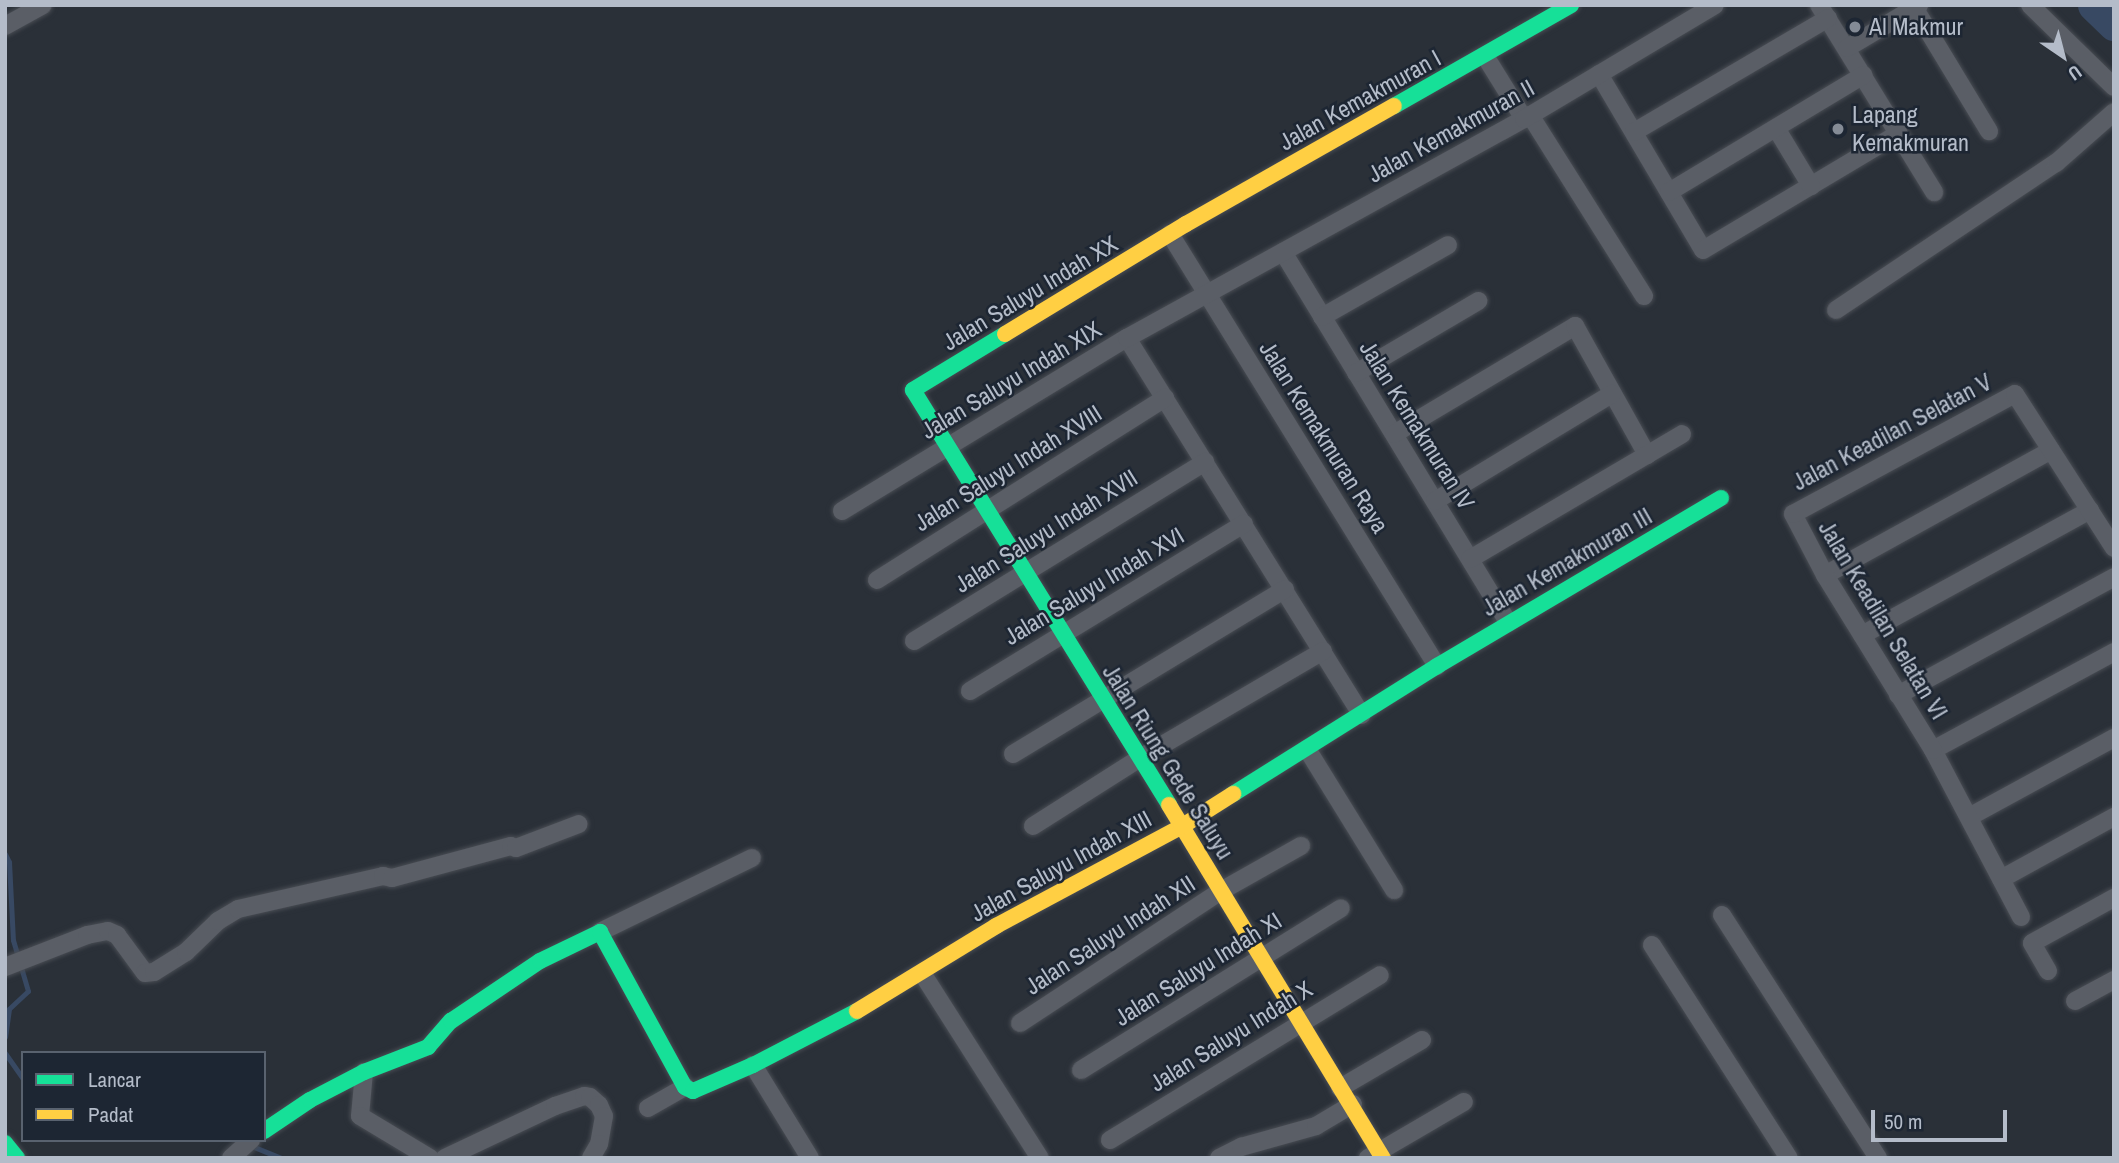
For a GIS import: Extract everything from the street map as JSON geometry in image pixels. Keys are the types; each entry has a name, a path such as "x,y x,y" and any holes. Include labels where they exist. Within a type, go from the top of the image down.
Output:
{"street":[{"path":"5,26 43,5"},
{"name":"Jalan Kemakmuran I","path":"1170,234 1571,5"},
{"name":"Jalan Kemakmuran II","path":"1208,294 1527,117 1715,5"},
{"path":"2030,5 2114,87"},
{"path":"1847,48 1917,7 1989,131"},
{"path":"1634,132 1824,12 1934,192"},
{"path":"1485,56 1644,296"},
{"path":"1599,74 1703,250 1899,134"},
{"path":"1669,192 1864,75"},
{"path":"1836,310 2056,163 2114,112"},
{"path":"1776,128 1811,186"},
{"name":"Jalan Kemakmuran Raya","path":"1170,234 1437,666"},
{"name":"Jalan Saluyu Indah XX","path":"913,390 1170,234"},
{"path":"1322,317 1448,246"},
{"name":"Jalan Kemakmuran IV","path":"1283,252 1509,623"},
{"name":"Jalan Saluyu Indah XIX","path":"842,510 948,449 1128,338 1208,294"},
{"path":"1356,373 1478,302"},
{"path":"1394,434 1575,326 1647,455"},
{"path":"1128,338 1362,715"},
{"name":"Jalan Riung Gede Saluyu","path":"913,390 1263,957 1340,1088 1353,1104 1377,1156"},
{"path":"1435,501 1612,394"},
{"name":"Jalan Keadilan Selatan V","path":"1793,514 2015,394 2051,450"},
{"name":"Jalan Saluyu Indah XVIII","path":"877,580 1165,398"},
{"path":"1470,559 1682,434"},
{"path":"1825,575 2051,450 2114,548"},
{"name":"Jalan Saluyu Indah XVII","path":"914,641 1205,462"},
{"name":"Jalan Kemakmuran III","path":"1437,666 1721,498"},
{"path":"1862,635 2090,510"},
{"name":"Jalan Keadilan Selatan VI","path":"1793,514 1825,575 1933,750 2021,917"},
{"name":"Jalan Saluyu Indah XVI","path":"970,691 1244,524"},
{"path":"1898,695 2114,577"},
{"path":"1013,754 1285,589"},
{"path":"1033,826 1140,758 1324,651"},
{"path":"1933,750 2114,652"},
{"name":"Jalan Saluyu Indah XIII","path":"685,1087 693,1091 752,1065 861,1009 996,926 1181,827 1437,666"},
{"path":"1969,817 2114,738"},
{"path":"1307,749 1394,890"},
{"path":"2001,879 2114,817"},
{"path":"13,963 87,935 108,931 117,934 143,972 150,973 186,952 218,921 238,909 383,876 392,878 511,846 516,849 579,824"},
{"name":"Jalan Saluyu Indah XII","path":"1020,1023 1221,891 1301,846"},
{"path":"266,1130 310,1100 364,1072 428,1047 451,1021 540,961 752,858"},
{"path":"2048,971 2032,943 2114,898"},
{"name":"Jalan Saluyu Indah XI","path":"1081,1070 1341,908"},
{"path":"1722,915 1874,1156"},
{"path":"600,932 685,1087 648,1108"},
{"path":"1652,945 1789,1158"},
{"path":"922,973 1040,1158"},
{"name":"Jalan Saluyu Indah X","path":"1110,1140 1300,1021 1380,975"},
{"path":"2075,1001 2114,980"},
{"path":"1340,1088 1422,1040"},
{"path":"752,1065 810,1158"},
{"path":"364,1072 360,1116 430,1158"},
{"path":"445,1158 555,1106 584,1096 590,1097 599,1105 604,1116 598,1144 591,1158"},
{"path":"1377,1156 1464,1102"},
{"path":"1219,1158 1241,1147 1316,1126 1353,1104"},
{"path":"233,1156 249,1142"},
{"path":"5,1143 18,1158"}],"waterway":[{"path":"2094,5 2114,24"},
{"path":"5,854 9,862 13,940 28,991 9,1009 5,1037"},
{"path":"5,1053 21,1076"},
{"path":"249,1145 282,1158"}],"traffic: fast":[{"path":"1394,106 1571,5"},
{"path":"1005,334 913,390 1169,805"},
{"path":"1233,794 1437,666 1721,498"},
{"path":"266,1130 310,1100 364,1072 428,1047 451,1021 540,961 600,932 685,1087 693,1091 753,1065 857,1011"},
{"path":"5,1143 17,1158"}],"traffic: slow":[{"path":"1005,334 1186,224 1394,106"},
{"path":"857,1011 996,926 1181,827 1233,794"},
{"path":"1169,805 1383,1158"}],"place":[{"name":"Al Makmur","path":"1855,27"},
{"name":"Lapang Kemakmuran","path":"1838,129"}]}
